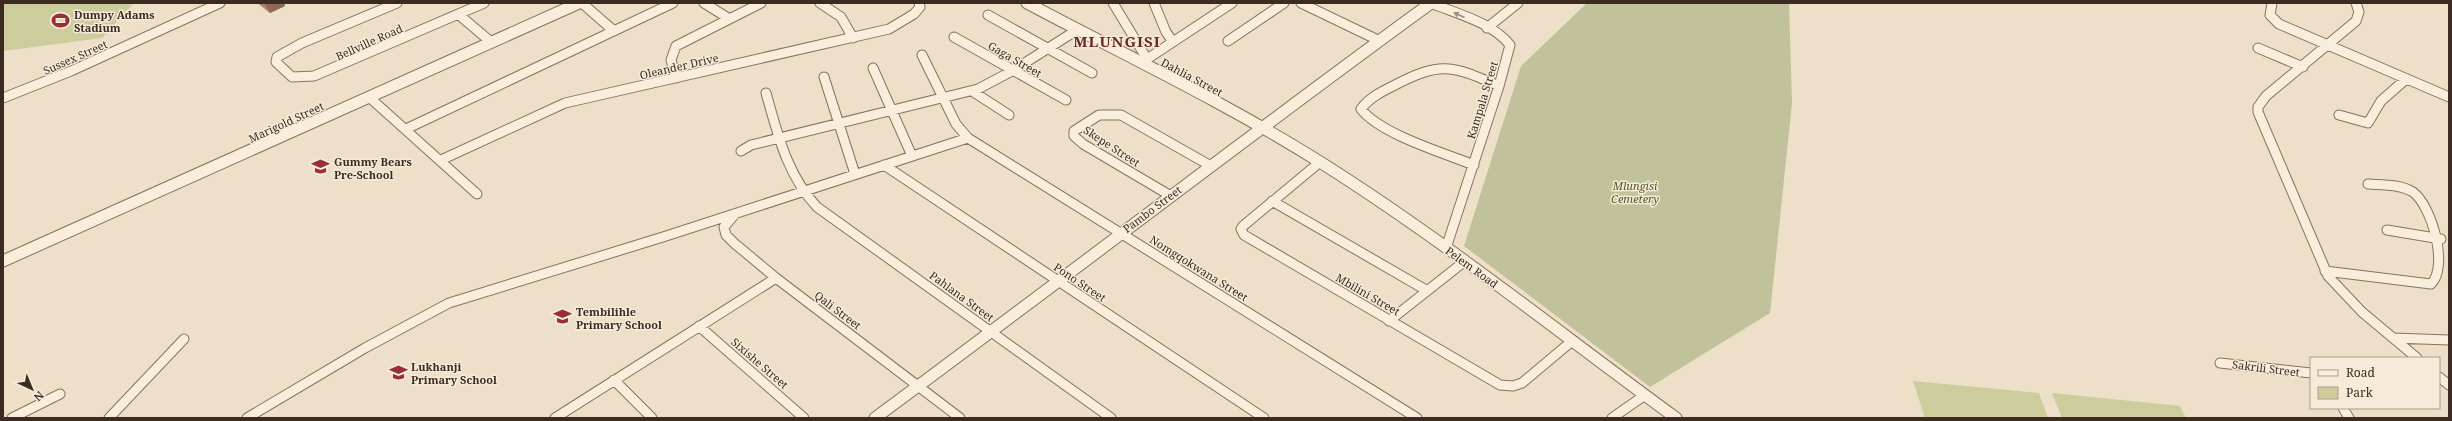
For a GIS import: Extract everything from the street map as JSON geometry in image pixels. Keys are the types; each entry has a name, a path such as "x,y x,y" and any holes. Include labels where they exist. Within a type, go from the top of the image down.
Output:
{"street":[{"name":"Sussex Street","path":"3,98 71,71 220,3"},
{"name":"Bellville Road","path":"397,3 282,53 276,59 278,66 292,77 307,78 332,70 484,3"},
{"name":"Marigold Street","path":"3,261 579,3"},
{"path":"582,3 614,31"},
{"path":"406,129 673,3"},
{"path":"704,3 728,18"},
{"path":"676,78 671,60 676,46 728,18 760,3"},
{"path":"820,3 841,17 853,38"},
{"name":"Oleander Drive","path":"442,160 556,106 879,32 901,23 917,11 920,7 919,3"},
{"name":"Dahlia Street","path":"1027,3 1077,30 1144,61 1261,127"},
{"path":"1113,3 1144,61 1232,3"},
{"path":"1154,3 1166,32 1173,42"},
{"path":"1228,41 1284,3"},
{"path":"1301,3 1380,41"},
{"name":"Pambo Street","path":"875,418 992,332 1261,127 1431,3"},
{"name":"Kampala Street","path":"1431,3 1487,28 1504,38 1510,45 1499,86 1446,248"},
{"path":"1487,28 1518,3"},
{"path":"2272,3 2270,15 2274,21 2328,46 2449,97"},
{"path":"2356,3 2358,12 2356,21 2328,46 2266,96 2258,107 2258,112 2325,271 2345,297 2416,357"},
{"path":"458,14 491,42"},
{"path":"988,15 1092,72"},
{"path":"741,151 751,145 779,139 839,122 943,99 972,91 1012,71 1077,30"},
{"name":"Gaga Street","path":"954,37 1066,100"},
{"path":"2258,48 2302,67"},
{"path":"247,418 365,348 449,303 663,237 968,138 959,128 922,55"},
{"path":"873,68 890,110 912,156"},
{"path":"1474,165 1400,135 1369,119 1361,109 1368,100 1376,95 1416,73 1431,68 1456,68 1499,86"},
{"path":"824,77 855,174"},
{"path":"2339,115 2368,123 2382,101 2406,79"},
{"path":"972,91 1009,115"},
{"name":"Pahlana Street","path":"766,93 779,139 802,191 817,207 1111,418"},
{"path":"369,98 442,160 477,194"},
{"name":"Skepe Street","path":"1171,196 1084,144 1074,136 1074,131 1099,115 1121,115 1211,166"},
{"name":"Pelem Road","path":"1261,127 1320,162 1384,203 1572,341 1644,396 1676,418"},
{"name":"Nomgqokwana Street","path":"968,138 1417,418"},
{"name":"Mbilini Street","path":"1320,162 1243,226 1241,229 1244,235 1495,383 1506,386 1522,383 1572,341"},
{"name":"Pono Street","path":"884,165 1264,418"},
{"path":"2325,271 2434,284 2439,281 2444,271 2441,239 2434,222 2413,193 2401,187 2368,184"},
{"path":"1272,201 1426,290"},
{"name":"Qali Street","path":"737,212 726,222 724,227 726,235 776,278 960,418"},
{"path":"2387,230 2441,239"},
{"path":"1389,321 1426,290 1465,262"},
{"path":"555,418 776,278"},
{"name":"Sixishe Street","path":"699,326 804,418"},
{"path":"2393,338 2449,340"},
{"path":"109,418 184,340"},
{"name":"Sakrili Street","path":"2220,363 2310,373"},
{"path":"2440,378 2449,385"},
{"path":"614,380 652,418"},
{"path":"12,418 60,394"},
{"path":"1612,418 1644,396"},
{"path":"2344,409 2349,418"}],"green space":[{"name":"Dumpy Adams Stadium","path":"3,3 134,3 102,38 3,51"},
{"name":"Mlungisi Cemetery","path":"1587,3 1789,3 1792,103 1770,313 1650,387 1464,246 1521,66"},
{"path":"1913,381 2039,393 2048,418 1925,418"},
{"path":"2052,393 2180,406 2186,418 2062,418"}],"place":[{"name":"Dumpy Adams Stadium","path":"61,20"},
{"name":"Gummy Bears Pre-School","path":"321,167"},
{"name":"Tembilihle Primary School","path":"563,317"},
{"name":"Lukhanji Primary School","path":"398,372"}],"district":[{"name":"MLUNGISI","path":"1117,41"}]}
